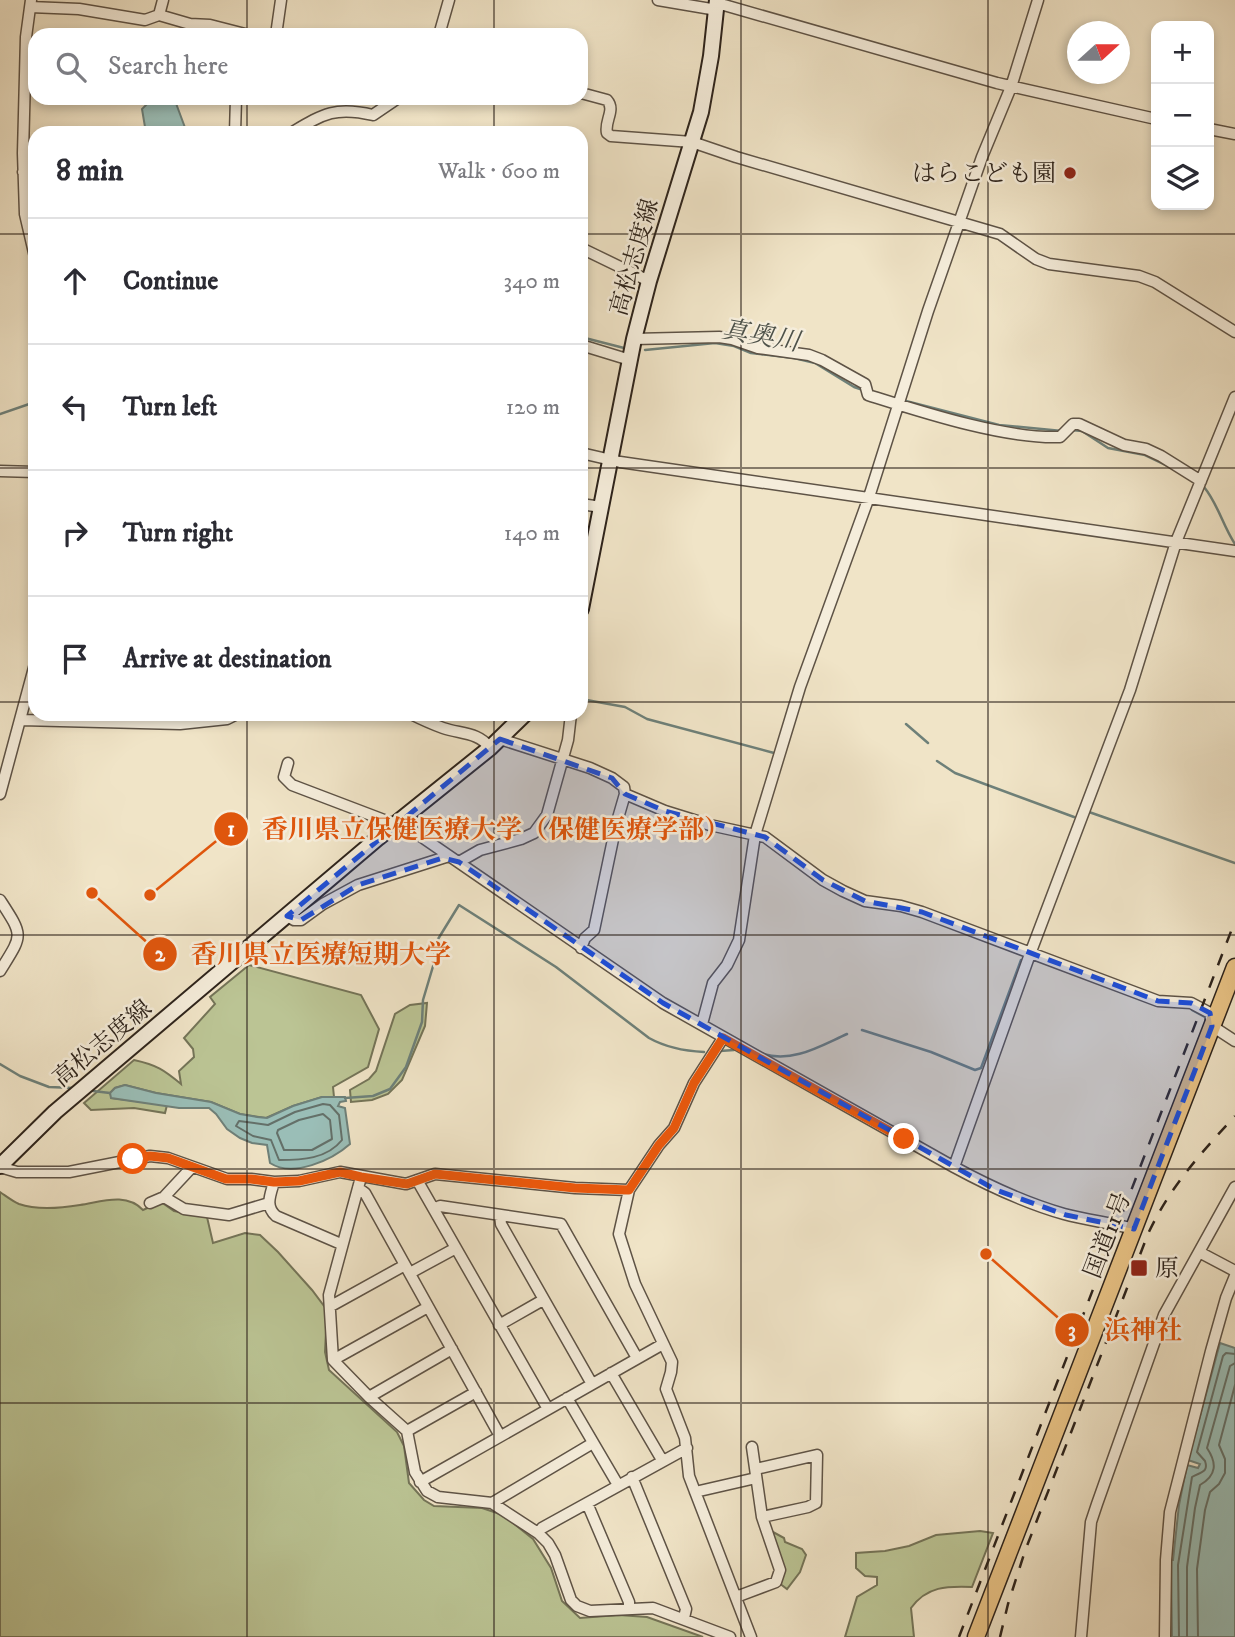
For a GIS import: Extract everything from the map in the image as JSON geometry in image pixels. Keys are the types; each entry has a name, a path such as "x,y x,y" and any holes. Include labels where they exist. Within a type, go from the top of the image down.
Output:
{"highway":[{"name":"国道11号","path":"976,1637 1235,967"}],"main road":[{"name":"高松志度線","path":"588,543 601,507 634,339 707,82 717,4"},
{"name":"高松志度線","path":"0,1166 55,1112 396,824 495,744 518,721"}],"street":[{"path":"159,15 163,0"},
{"path":"277,28 281,0"},
{"path":"441,28 449,0"},
{"path":"658,0 717,4 1011,87 1151,118"},
{"path":"702,1024 713,983 727,965 739,940 755,835 800,687 869,497 897,404 982,157 1011,87 1038,0"},
{"path":"29,28 31,3 145,20 159,15 190,24 210,24 221,28"},
{"path":"28,36 23,90 23,172 28,227"},
{"path":"588,95 610,102 606,128 611,135 692,142 1000,234 1036,259 1049,264 1139,276 1155,282 1235,332"},
{"path":"235,126 236,105"},
{"path":"305,126 333,112 351,110 373,115 388,105"},
{"path":"1214,130 1235,134"},
{"path":"23,172 28,172"},
{"path":"588,251 649,281"},
{"path":"634,339 719,337 758,348 809,355 865,384 868,395 994,430 1060,437 1073,424 1079,424 1124,445 1146,449 1161,456 1201,481"},
{"path":"588,347 630,360"},
{"path":"954,1167 1030,954 1130,690 1176,542 1235,397"},
{"path":"588,455 609,460 1235,551"},
{"path":"0,471 28,472"},
{"path":"588,505 601,507"},
{"path":"0,794 21,720 28,708"},
{"path":"21,720 28,720"},
{"path":"79,721 212,721"},
{"path":"427,721 445,729 474,735 486,742 563,758 619,781 624,787 625,794 594,930 585,938 581,948"},
{"path":"459,862 480,850 534,833 547,815 568,740 569,721"},
{"path":"288,763 284,776 292,785 413,831 663,1003 954,1167 996,1190 1034,1205 1066,1215 1134,1229"},
{"path":"625,794 688,818 734,832 765,837 842,891 865,901 922,912 1158,1001 1191,1003 1210,1013 1212,1026 1235,1041"},
{"path":"287,916 301,920 323,904 358,885 449,856"},
{"path":"0,900 20,934 0,971"},
{"path":"723,1038 694,1083 674,1128 659,1145 629,1190 629,1201 619,1234 635,1284 672,1362 666,1389 687,1448 689,1476 751,1637"},
{"path":"0,1166 17,1172 69,1172 150,1156 168,1158 226,1179 299,1181 340,1172 359,1183 407,1184 435,1174 575,1188 629,1190"},
{"path":"150,1203 164,1197 191,1167"},
{"path":"417,1180 548,1409"},
{"path":"274,1182 268,1203 276,1216 341,1244"},
{"path":"359,1183 329,1295 333,1360 407,1431 415,1472 427,1491 438,1497 492,1503 538,1533 555,1555 571,1600 577,1606 590,1611 653,1608 730,1637"},
{"path":"359,1183 500,1436"},
{"path":"1081,1637 1091,1522 1164,1315 1235,1187"},
{"path":"164,1197 184,1209 229,1215 268,1203"},
{"path":"434,1209 440,1206 561,1224 636,1358"},
{"path":"500,1215 501,1224 592,1384"},
{"path":"331,1306 456,1248"},
{"path":"1166,1637 1166,1560 1170,1512 1211,1351 1235,1273 1199,1252"},
{"path":"499,1325 543,1300"},
{"path":"333,1360 428,1307"},
{"path":"420,1482 663,1343"},
{"path":"369,1397 452,1349"},
{"path":"611,1373 662,1460"},
{"path":"407,1431 476,1392"},
{"path":"567,1398 618,1485"},
{"path":"492,1503 593,1443"},
{"path":"736,1597 776,1582 780,1570 762,1517 752,1447"},
{"path":"538,1533 542,1528 687,1448"},
{"path":"695,1492 817,1455 816,1503 762,1517"},
{"path":"632,1477 686,1609 684,1618"},
{"path":"587,1503 629,1602 629,1609"}],"highlighted area":[{"path":"500,739 612,778 625,794 665,811 765,837 823,880 865,901 922,912 1158,1001 1191,1003 1210,1013 1212,1026 1134,1229 1066,1215 996,1190 663,1003 459,862 443,858 358,885 301,920 287,916"}],"green space":[{"path":"249,965 361,995 379,1029 368,1067 333,1087 334,1097 322,1097 266,1118 240,1114 211,1102 125,1085 110,1093 112,1098 167,1105 165,1113 134,1108 91,1110 84,1103 134,1060 160,1069 181,1084 179,1071 194,1057 193,1049 184,1038 215,1004 210,997"},
{"path":"427,1003 425,1026 402,1080 388,1094 372,1100 351,1102 350,1090 369,1079 376,1071 395,1014 410,1005"},
{"path":"0,1192 19,1204 41,1208 121,1200 136,1204 143,1210 161,1202 174,1211 207,1217 213,1243 245,1233 260,1235 312,1290 327,1310 325,1352 329,1370 397,1432 404,1446 409,1483 424,1500 434,1506 482,1508 503,1515 533,1539 551,1568 562,1601 580,1618 619,1615 647,1617 703,1637 0,1637"},
{"path":"980,1531 993,1533 972,1587 938,1589 917,1601 911,1608 914,1637 845,1637 857,1597 877,1585 877,1577 865,1576 856,1568 856,1553 909,1546 936,1535"},
{"path":"773,1532 784,1538 785,1542 802,1549 806,1555 800,1572 787,1589 779,1583 771,1539"}],"water":[{"path":"146,105 177,105 184,126 145,126 142,109"},
{"path":"125,1085 211,1102 240,1114 267,1118 322,1097 345,1097 346,1101 340,1102 338,1106 345,1108 350,1144 333,1156 312,1165 290,1169 279,1167 270,1163 267,1145 240,1138 227,1129 209,1108 179,1108 111,1098 110,1093 115,1088"},
{"path":"1220,1343 1235,1348 1235,1637 1172,1637 1171,1560 1179,1505 1187,1465 1198,1468 1200,1464 1188,1460"}],"waterway":[{"name":"真奥川","path":"588,339 624,348"},
{"name":"真奥川","path":"645,350 715,343 734,346 751,353 815,363 863,390"},
{"name":"真奥川","path":"902,400 999,425 1062,431"},
{"name":"真奥川","path":"0,414 28,404"},
{"name":"真奥川","path":"1071,430 1082,431 1108,448 1145,455 1168,466"},
{"name":"真奥川","path":"1204,487 1235,544"},
{"path":"588,700 625,707 647,719 774,753"},
{"path":"906,724 928,743"},
{"path":"937,761 955,773 1074,817"},
{"path":"1089,812 1235,863"},
{"path":"345,1098 373,1096 390,1089 406,1067 422,1022 423,1000 434,963 435,944 459,905 556,967 649,1038 676,1048 704,1052"},
{"path":"862,1030 931,1052 975,1070 981,1068 1021,960"},
{"path":"1192,1010 1205,1017"},
{"path":"763,1054 796,1055 847,1034"},
{"path":"720,1051 734,1050"},
{"path":"0,1064 20,1076 49,1087 74,1088"},
{"path":"93,1091 110,1093"}],"railway":[{"path":"959,1637 1235,921"},
{"path":"1000,1637 1025,1551 1148,1234 1176,1186 1235,1116"}],"place":[{"name":"はらこども園","path":"1070,173"},
{"name":"香川県立医療短期大学","path":"92,893"},
{"name":"香川県立保健医療大学（保健医療学部）","path":"150,895"},
{"name":"浜神社","path":"986,1254"},
{"name":"原","path":"1139,1268"}],"route":[{"path":"133,1159 150,1156 168,1158 226,1179 299,1181 340,1172 407,1184 435,1174 575,1188 629,1190 659,1145 674,1128 694,1083 723,1038 904,1139"}]}
